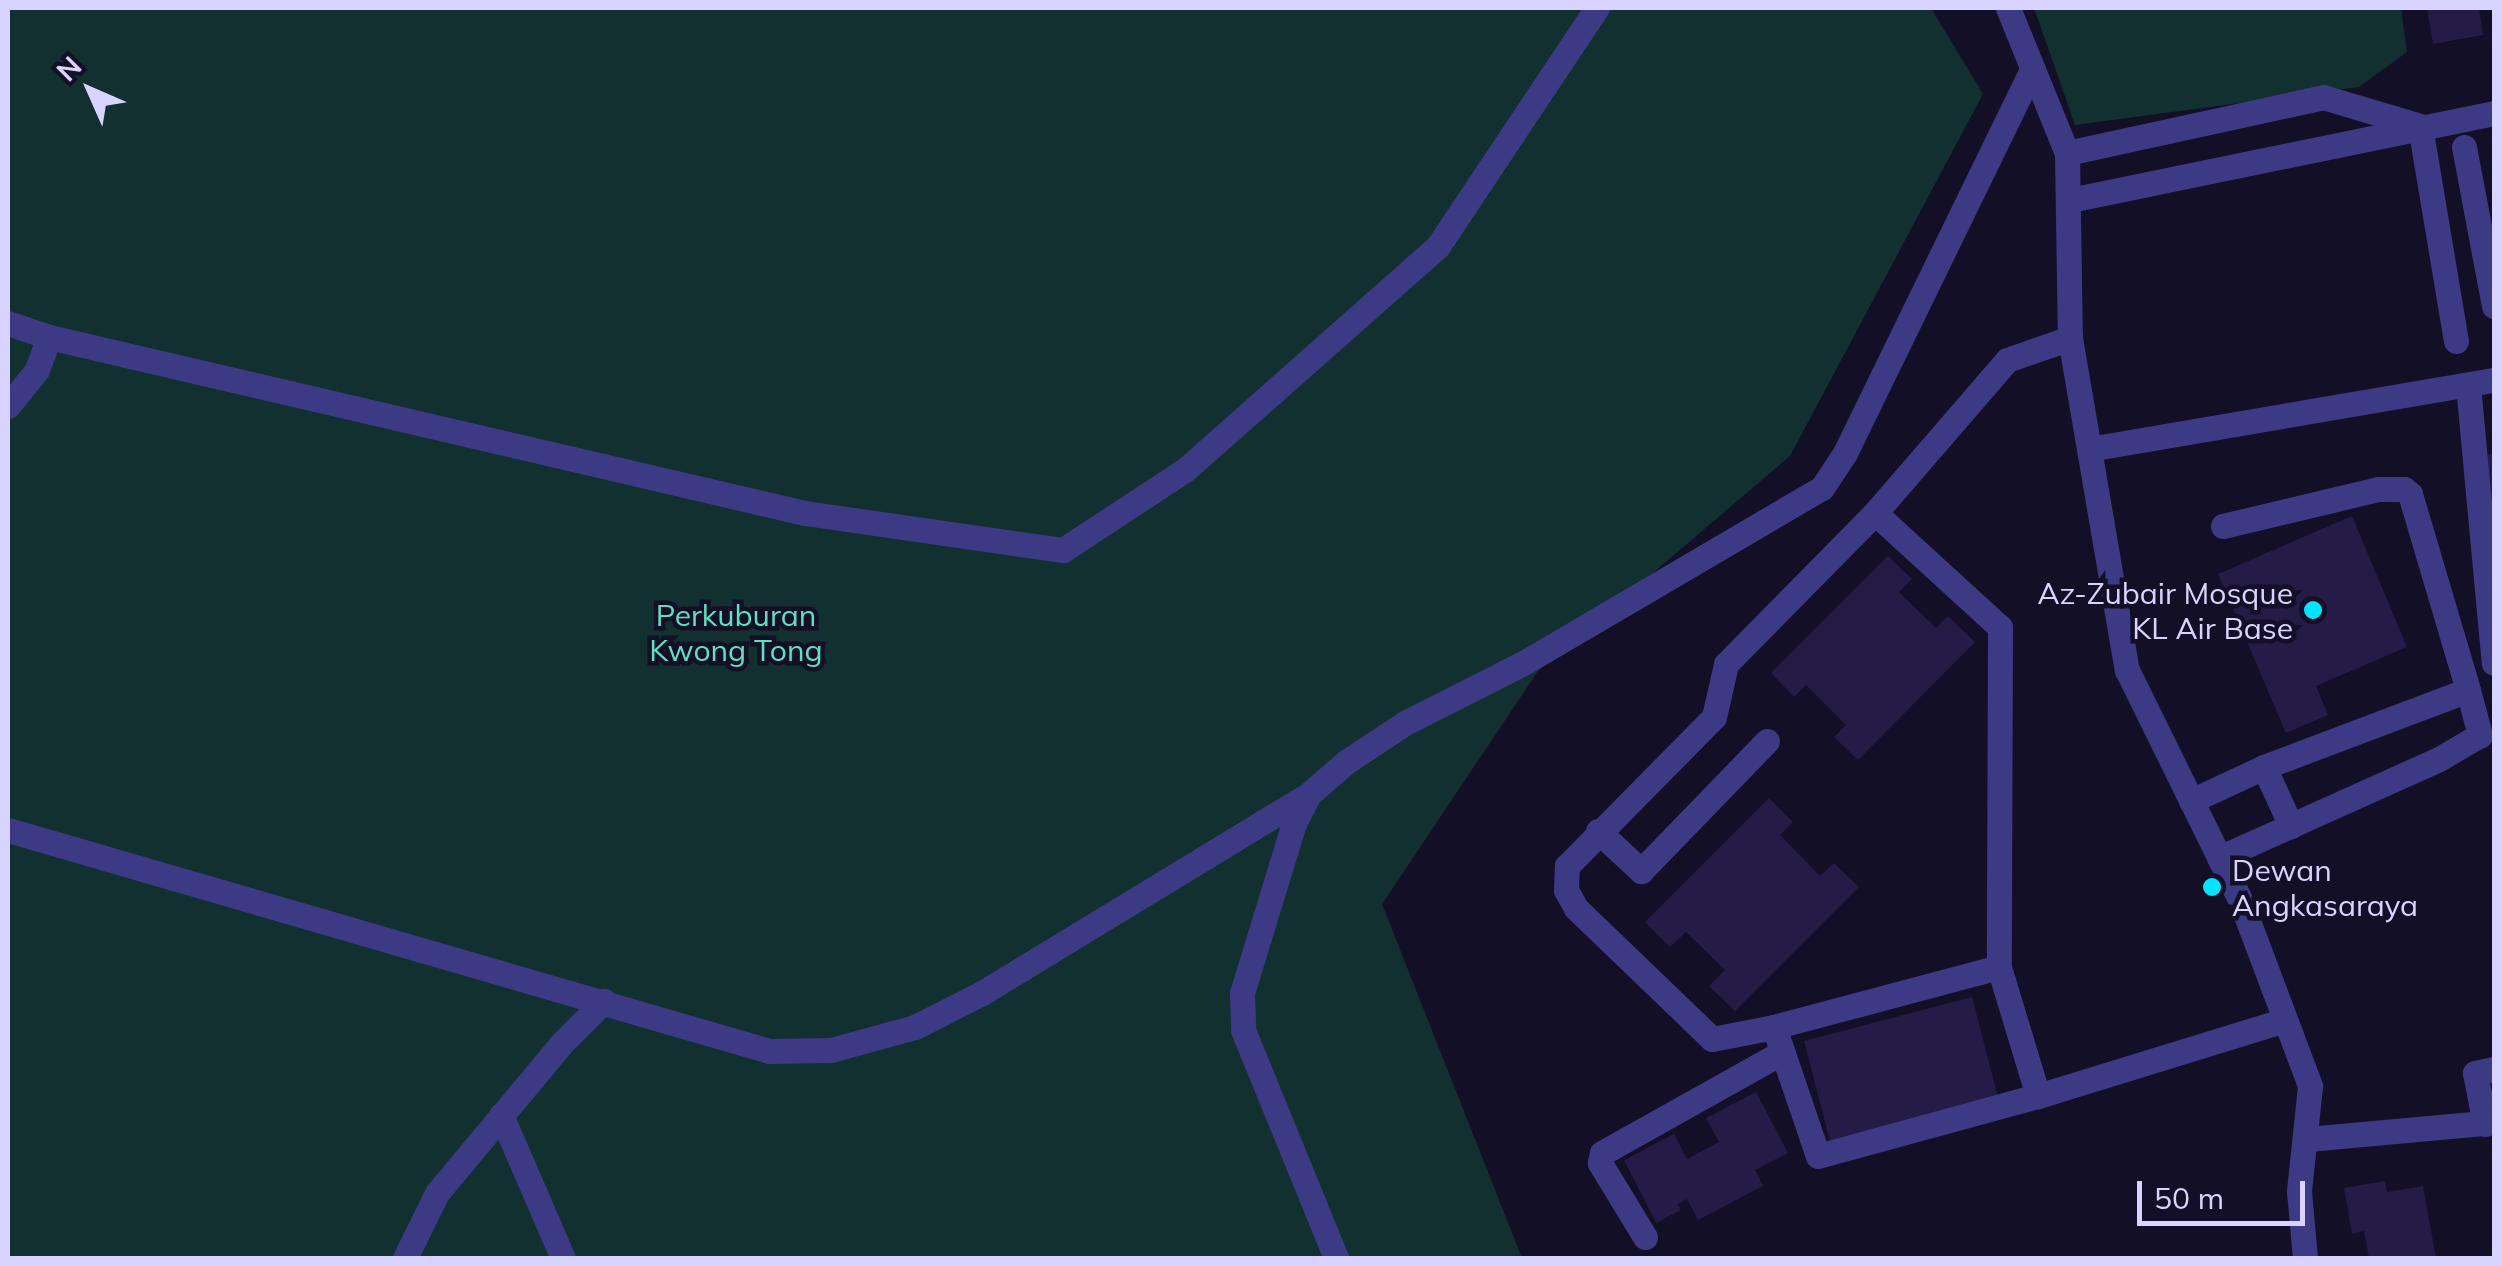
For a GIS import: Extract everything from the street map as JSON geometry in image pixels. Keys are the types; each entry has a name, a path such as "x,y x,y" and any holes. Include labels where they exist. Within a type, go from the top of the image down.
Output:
{"street":[{"path":"8,324 49,337 805,513 1063,550 1185,470 1438,246 1598,8"},
{"path":"2008,8 2067,152 2070,338 2127,670 2219,858 2310,1086 2308,1139 2300,1191 2305,1258"},
{"path":"8,830 769,1050 831,1050 915,1027 982,993 1308,796 1346,762 1405,723 1524,662 1822,488 1845,453 2033,68"},
{"path":"2067,152 2323,97 2420,126"},
{"path":"2070,200 2494,113"},
{"path":"2420,126 2456,340"},
{"path":"2464,146 2494,306"},
{"path":"8,406 36,370 49,337"},
{"path":"1778,1040 1712,1038 1576,908 1566,890 1567,866 1714,717 1726,664 1875,513 2006,360 2070,338"},
{"path":"2089,448 2494,380"},
{"path":"2468,384 2494,663"},
{"path":"2219,858 2480,735 2410,494 2404,489 2378,489 2222,526"},
{"path":"1875,513 2000,627 1999,966 2038,1096"},
{"path":"2191,800 2264,766 2468,690"},
{"path":"1598,831 1640,871 1768,741"},
{"path":"2264,766 2292,826"},
{"path":"1308,796 1294,823 1242,993 1243,1030 1336,1258"},
{"path":"1646,1237 1600,1163 1602,1153 1778,1040 1999,966"},
{"path":"405,1258 437,1193 500,1115 604,1001"},
{"path":"1778,1040 1818,1156 2038,1096 2285,1020"},
{"path":"2308,1139 2490,1123 2475,1074 2494,1069"},
{"path":"500,1115 563,1258"}],"green space":[{"name":"Perkuburan Kwong Tong","path":"8,8 1931,8 1983,94 1790,456 1538,671 1382,904 1522,1258 8,1258"},
{"path":"2034,8 2401,8 2407,52 2359,87 2075,125"}],"building":[{"path":"2427,8 2479,8 2483,35 2433,44"},
{"path":"2494,453 2494,510 2489,511 2480,456"},
{"name":"Az-Zubair Mosque KL Air Base","path":"2352,516 2407,647 2316,686 2328,715 2286,733 2218,574"},
{"path":"1888,556 1912,579 1899,592 1936,628 1948,616 1975,642 1858,760 1834,737 1846,725 1806,685 1794,697 1771,673"},
{"path":"1769,798 1793,822 1780,835 1820,876 1834,863 1859,887 1735,1011 1709,986 1725,970 1686,932 1670,947 1645,922"},
{"path":"1972,997 1999,1101 1831,1145 1804,1041"},
{"path":"1756,1092 1788,1153 1755,1170 1763,1186 1698,1220 1687,1199 1678,1204 1681,1210 1656,1223 1624,1160 1674,1134 1687,1159 1719,1142 1706,1118"},
{"path":"2385,1181 2387,1192 2423,1186 2436,1258 2369,1258 2364,1231 2352,1234 2344,1188"}],"place":[{"name":"Az-Zubair Mosque KL Air Base","path":"2313,610"},
{"name":"Dewan Angkasaraya","path":"2212,887"}]}
